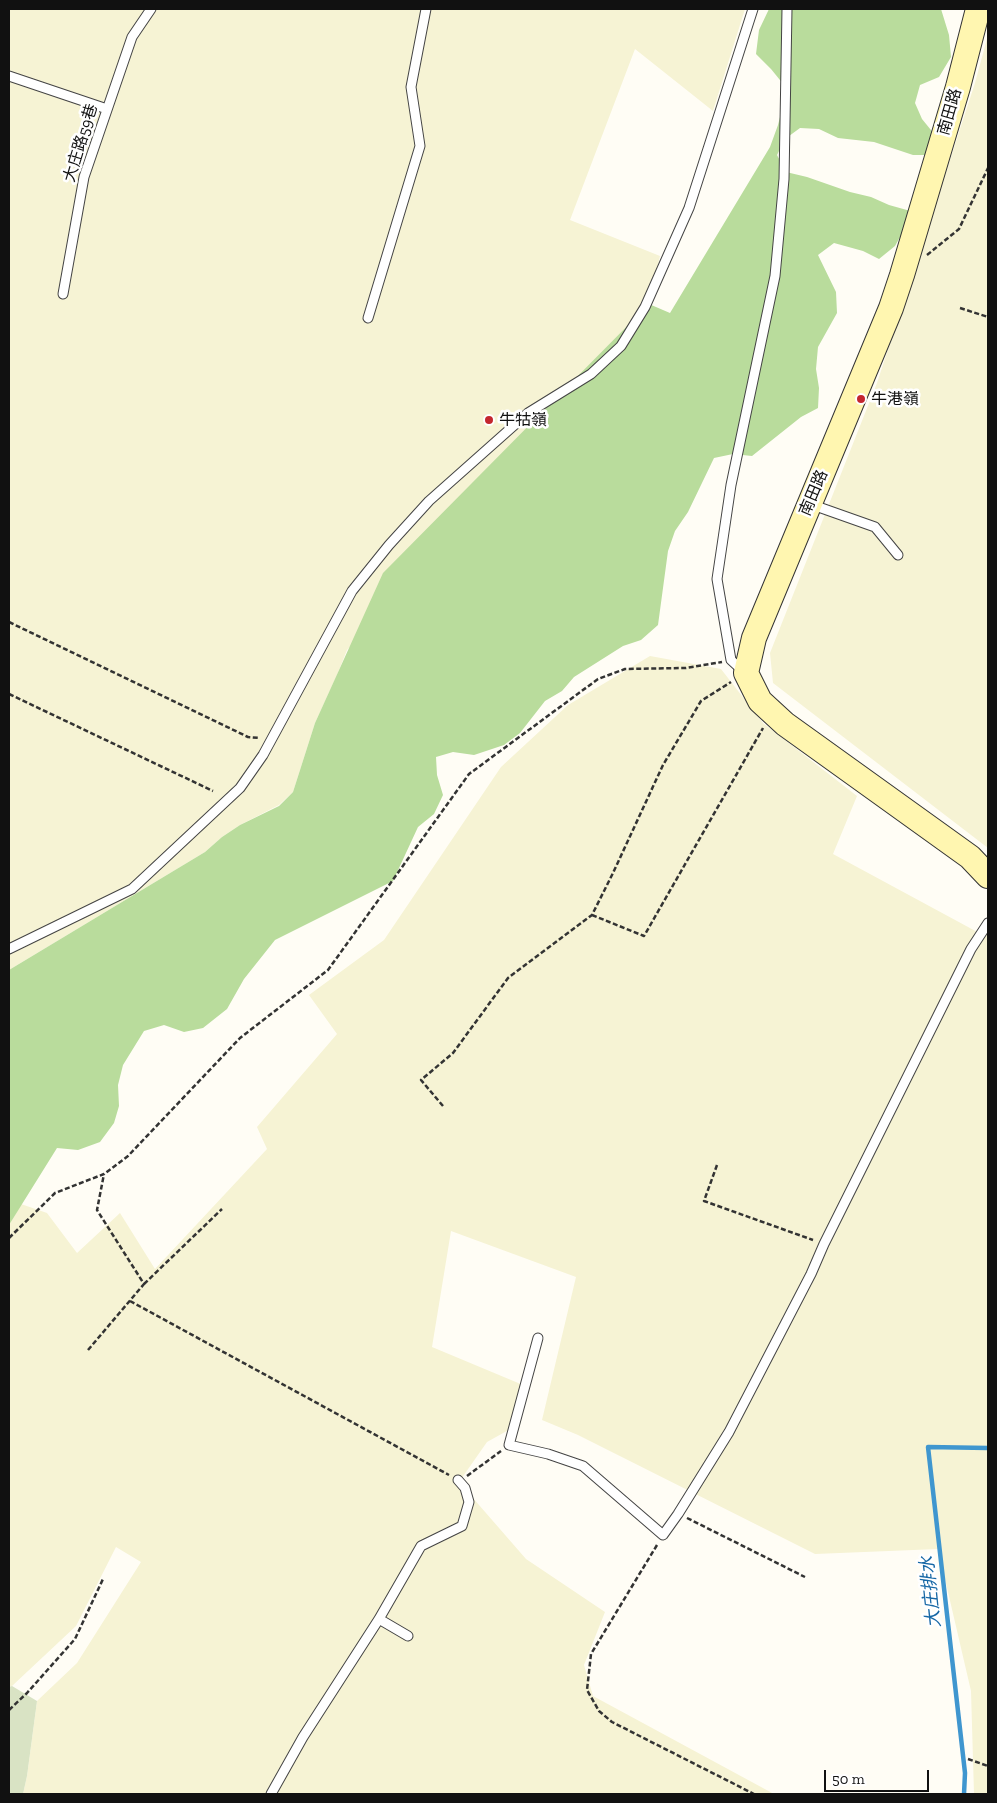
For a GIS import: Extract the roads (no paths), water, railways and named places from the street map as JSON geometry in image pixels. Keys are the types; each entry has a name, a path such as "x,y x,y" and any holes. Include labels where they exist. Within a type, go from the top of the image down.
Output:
{"main road":[{"name":"南田路","path":"738,667 754,638 891,308 958,87 978,9"},
{"path":"738,667 760,701 785,724 970,857 988,876"}],"lane":[{"name":"大庄路59巷","path":"63,294 84,178 132,37 151,9"},
{"path":"368,318 420,146 411,88 426,9"},
{"path":"9,949 132,889 240,788 263,755 352,591 389,545 429,501 528,413 590,374 621,346 644,306 689,208 754,9"},
{"path":"738,667 717,579 731,485 775,276 784,180 787,9"},
{"path":"9,76 107,109"},
{"path":"810,504 874,527 898,555"},
{"path":"538,1338 509,1445 548,1454 583,1466 663,1535 729,1432 811,1274 824,1244 971,949 988,923"},
{"path":"272,1794 303,1737 379,1619 421,1546 462,1526 469,1502 464,1488 458,1480"},
{"path":"379,1619 408,1636"}],"waterway":[{"name":"大庄排水","path":"964,1794 965,1773 928,1447 988,1448"}],"place":[{"name":"牛港嶺","path":"861,399"},
{"name":"牛牯嶺","path":"489,420"}]}
